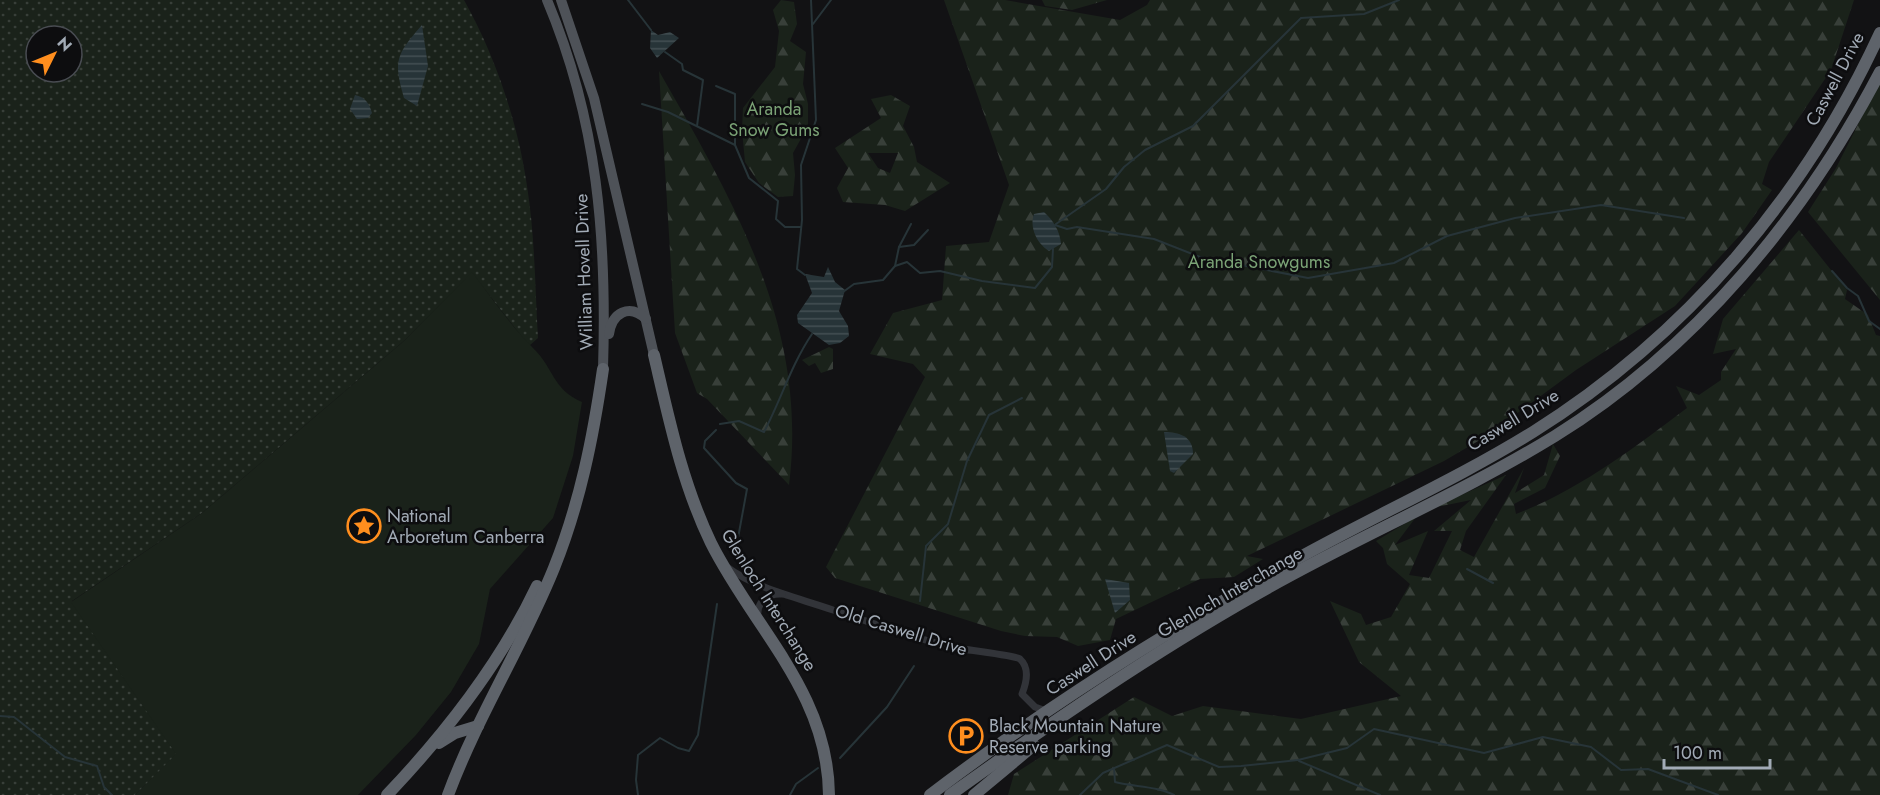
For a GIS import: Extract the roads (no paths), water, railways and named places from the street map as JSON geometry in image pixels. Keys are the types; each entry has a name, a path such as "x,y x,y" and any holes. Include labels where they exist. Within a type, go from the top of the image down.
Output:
{"highway":[{"name":"Caswell Drive","path":"1049,712 1160,639 1257,581 1533,432 1618,371 1699,298 1766,222 1830,129 1880,33"},
{"name":"Caswell Drive","path":"1319,561 1499,468 1557,434 1613,395 1664,353 1728,290 1779,231 1837,149 1880,72"},
{"name":"Glenloch Interchange","path":"654,355 691,497 721,561 801,687 813,711 825,748 829,795"},
{"path":"448,795 478,726 554,568 579,496 588,460 603,369"},
{"path":"387,795 427,753 480,683 521,618 554,549 588,460"},
{"name":"Glenloch Interchange","path":"950,795 1206,623 1319,561"},
{"path":"974,795 1042,739 1117,686 1131,672"},
{"path":"930,795 1049,712"},
{"path":"427,753 450,736 478,726"}],"main road":[{"name":"William Hovell Drive","path":"547,0 572,69 585,114 596,173 604,266 603,369"},
{"name":"William Hovell Drive","path":"561,0 594,98 646,319"},
{"path":"603,369 610,324 615,316 632,312 646,319"},
{"name":"Glenloch Interchange","path":"646,319 654,355"}],"street":[{"name":"Old Caswell Drive","path":"721,561 743,577 785,594 937,644 1017,658 1023,664 1026,673 1022,694 1037,708 1049,712"},
{"path":"760,623 758,610 764,600 773,594 785,594"}],"waterway":[{"path":"628,0 651,30"},
{"path":"805,275 797,269 802,220 801,165 816,120 811,0"},
{"path":"813,24 831,0"},
{"path":"1056,224 1106,189 1124,167 1145,150 1193,126 1301,18 1364,14 1399,0"},
{"path":"665,52 682,64 683,70 703,80 697,126"},
{"path":"716,86 735,94 735,145"},
{"path":"642,104 668,112 735,145 749,178 778,201 776,219 785,227 801,227"},
{"path":"1055,225 1067,229 1077,227 1154,239 1200,257 1308,278 1394,263 1447,236 1515,218 1601,205 1684,218"},
{"path":"895,266 899,247 911,224"},
{"path":"899,247 914,245 928,230"},
{"path":"843,292 854,284 883,280 895,266 907,262 920,273 940,271 982,281 1035,288 1052,267 1053,249"},
{"path":"1832,271 1847,288 1858,296 1869,321 1880,329"},
{"path":"720,424 739,421 764,432 798,358 812,334"},
{"path":"920,601 926,546 948,524 967,461 989,415 1022,398"},
{"path":"716,430 705,441 704,448 736,483 747,489 738,538"},
{"path":"1467,569 1493,583"},
{"path":"638,795 636,780 638,755 660,738 689,751 698,735 717,604"},
{"path":"840,758 887,707 914,666"},
{"path":"0,716 14,717 65,757 97,766 104,787 112,795"},
{"path":"1080,795 1103,773 1167,745 1219,767 1241,766 1298,760 1347,748 1374,729 1484,753 1543,737 1591,747 1621,770 1648,769 1718,795"},
{"path":"1299,761 1380,795"},
{"path":"790,795 796,784 818,768"},
{"path":"1114,768 1115,782 1153,788 1174,795"}],"place":[{"name":"National Arboretum Canberra","path":"364,526"},
{"name":"Black Mountain Nature Reserve parking","path":"966,736"}],"park label":[{"name":"Aranda Snow Gums","path":"774,119"},
{"name":"Aranda Snowgums","path":"1259,262"}]}
